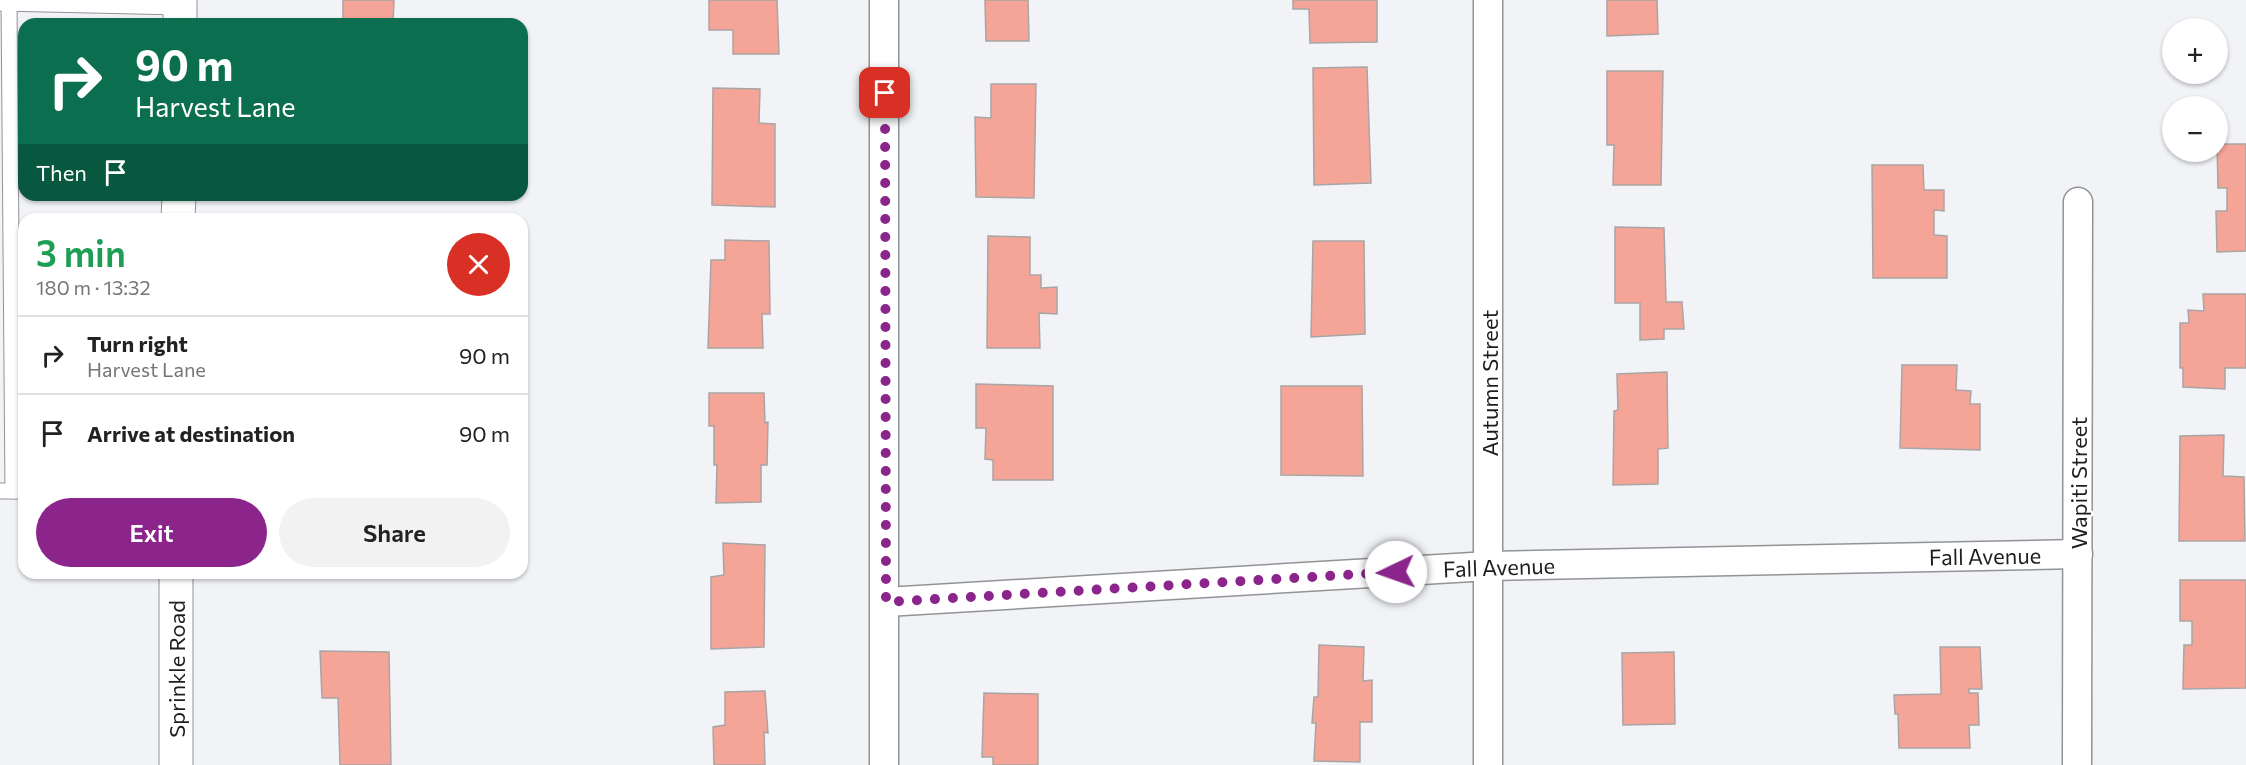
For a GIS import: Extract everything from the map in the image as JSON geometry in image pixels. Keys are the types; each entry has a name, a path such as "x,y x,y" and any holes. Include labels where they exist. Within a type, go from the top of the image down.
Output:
{"main road":[{"name":"Sprinkle Road","path":"176,579 176,765"}],"street":[{"path":"884,0 886,602 884,765"},
{"name":"Autumn Street","path":"1488,0 1488,765"},
{"name":"Wapiti Street","path":"2077,765 2078,202"},
{"name":"Fall Avenue","path":"886,602 1489,566 2078,554"}],"lane":[{"path":"12,491 6,2 180,10"}],"building":[{"path":"343,0 394,0 393,18 343,18"},
{"path":"709,0 777,0 779,54 733,54 733,30 709,30"},
{"path":"985,0 1028,0 1029,41 986,41"},
{"path":"1293,0 1377,0 1377,42 1310,43 1309,9 1293,9"},
{"path":"1607,0 1657,0 1658,34 1607,36"},
{"path":"1367,67 1371,183 1314,185 1313,68"},
{"path":"1607,71 1663,71 1661,185 1613,185 1614,145 1607,145"},
{"path":"991,84 1036,84 1034,198 976,197 975,117 991,118"},
{"path":"713,88 760,89 759,123 775,124 775,207 712,205"},
{"path":"2228,144 2246,144 2246,251 2217,252 2216,211 2227,211 2227,188 2218,188 2217,162 2228,162"},
{"path":"1872,165 1923,165 1924,190 1944,190 1944,211 1934,210 1934,235 1947,236 1947,278 1873,278"},
{"path":"1615,227 1664,228 1666,302 1682,302 1684,329 1664,329 1664,339 1640,340 1640,303 1615,303"},
{"path":"988,236 1030,237 1030,275 1041,275 1041,288 1057,287 1057,314 1039,313 1040,348 987,348"},
{"path":"725,240 769,241 770,314 762,314 763,348 708,348 711,260 725,260"},
{"path":"1313,241 1364,241 1365,334 1311,337"},
{"path":"2203,294 2246,294 2246,368 2225,368 2225,389 2183,387 2183,368 2180,368 2180,323 2189,323 2188,310 2204,311"},
{"path":"1902,365 1957,365 1956,390 1971,391 1970,404 1980,404 1980,450 1900,448"},
{"path":"1667,372 1668,448 1658,449 1658,484 1613,485 1614,411 1618,410 1617,374"},
{"path":"976,384 1053,386 1053,480 993,480 993,460 985,459 986,428 976,428"},
{"path":"1281,386 1362,386 1363,476 1281,475"},
{"path":"709,393 764,393 765,423 768,422 767,465 761,465 761,502 716,503 717,465 714,465 714,426 709,426"},
{"path":"2224,435 2223,476 2244,477 2245,541 2179,541 2180,436"},
{"path":"723,543 765,545 764,647 711,649 711,577 724,575"},
{"path":"2180,580 2246,580 2246,688 2183,689 2184,645 2192,645 2192,621 2180,621"},
{"path":"1319,645 1364,647 1363,681 1372,680 1372,722 1360,722 1360,762 1314,761 1316,723 1312,723 1314,697 1318,697"},
{"path":"1940,647 1980,647 1982,689 1969,689 1969,693 1978,693 1979,725 1969,725 1970,748 1899,748 1898,714 1895,714 1894,695 1941,694"},
{"path":"320,651 389,652 391,765 340,765 338,698 322,698"},
{"path":"1674,652 1675,724 1623,725 1622,653"},
{"path":"765,691 768,733 764,732 765,765 714,765 713,727 725,725 725,692"},
{"path":"984,693 1038,694 1038,765 993,765 993,757 982,757"}],"route":[{"path":"885,93 886,602 1396,572"}]}
